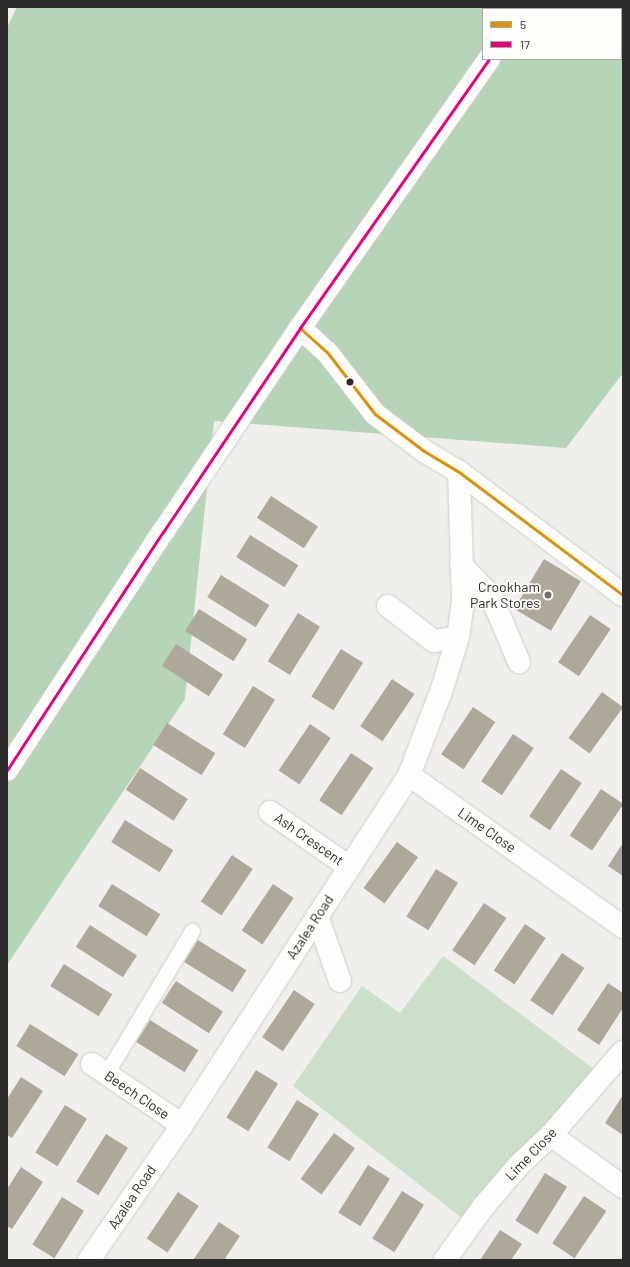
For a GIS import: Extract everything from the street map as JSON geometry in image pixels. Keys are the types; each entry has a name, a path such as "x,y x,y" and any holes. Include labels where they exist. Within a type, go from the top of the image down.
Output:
{"street":[{"path":"7,770 163,532 300,328 488,60"},
{"path":"300,328 327,352 374,414 424,451 459,472 623,595"},
{"name":"Azalea Road","path":"89,1260 182,1125 409,775 442,689 458,638 463,600 459,472"},
{"path":"461,565 491,596 519,662"},
{"path":"388,606 434,641 458,638"},
{"name":"Lime Close","path":"409,775 623,927"},
{"name":"Ash Crescent","path":"270,812 349,867"},
{"path":"317,916 340,980"},
{"name":"Lime Close","path":"445,1260 483,1207 519,1165 551,1135 623,1052"},
{"name":"Beech Close","path":"99,1069 182,1125"},
{"path":"551,1135 623,1187"}],"lane":[{"path":"99,1069 192,931"}],"green space":[{"path":"17,7 623,7 623,373 566,448 214,421 185,699 7,965 7,28"},
{"path":"443,956 594,1069 544,1126 508,1161 462,1218 293,1086 362,986 400,1013"}],"building":[{"path":"271,496 318,526 304,548 257,518"},
{"path":"250,535 298,565 285,587 236,557"},
{"name":"Crookham Park Stores","path":"544,559 581,581 551,631 514,609"},
{"path":"221,575 269,605 256,627 207,597"},
{"path":"199,609 247,639 234,661 185,631"},
{"path":"298,613 320,627 290,675 268,661"},
{"path":"590,615 611,629 579,676 558,662"},
{"path":"176,644 223,674 209,696 162,666"},
{"path":"341,649 363,663 333,710 311,696"},
{"path":"392,679 414,694 383,741 360,726"},
{"path":"253,686 275,700 245,748 223,734"},
{"path":"602,692 623,707 590,753 568,738"},
{"path":"473,707 495,722 464,769 441,754"},
{"path":"167,723 215,753 202,775 153,745"},
{"path":"310,724 331,738 299,784 279,770"},
{"path":"513,734 534,748 502,795 481,781"},
{"path":"351,753 373,768 342,815 319,800"},
{"path":"140,768 188,799 174,821 126,790"},
{"path":"561,769 582,783 550,830 529,816"},
{"path":"601,789 623,805 592,851 570,835"},
{"path":"125,820 173,850 160,872 111,842"},
{"path":"397,842 418,857 385,903 363,888"},
{"path":"623,843 623,876 608,866"},
{"path":"232,855 253,869 221,915 201,901"},
{"path":"436,869 458,883 428,930 406,916"},
{"path":"112,884 160,914 147,936 98,906"},
{"path":"273,884 294,898 262,944 242,930"},
{"path":"484,903 506,918 475,965 452,950"},
{"path":"525,924 546,938 514,984 494,970"},
{"path":"90,925 137,955 123,977 76,947"},
{"path":"198,940 246,970 233,992 184,962"},
{"path":"562,953 584,968 553,1015 530,1000"},
{"path":"64,964 112,994 99,1016 50,986"},
{"path":"176,981 223,1011 209,1033 162,1003"},
{"path":"608,983 623,993 623,1008 599,1045 577,1030"},
{"path":"294,990 315,1004 283,1051 262,1037"},
{"path":"150,1020 198,1050 185,1072 136,1042"},
{"path":"30,1024 78,1054 65,1076 16,1046"},
{"path":"256,1070 278,1084 248,1131 226,1117"},
{"path":"21,1077 43,1091 12,1138 7,1135 7,1099"},
{"path":"623,1095 623,1135 605,1123"},
{"path":"297,1100 319,1114 289,1161 267,1147"},
{"path":"65,1105 87,1119 57,1166 35,1152"},
{"path":"334,1133 355,1148 322,1194 300,1179"},
{"path":"106,1134 128,1148 98,1195 76,1181"},
{"path":"368,1165 390,1179 360,1226 338,1212"},
{"path":"21,1167 43,1182 12,1229 7,1226 7,1189"},
{"path":"545,1173 567,1187 537,1234 515,1220"},
{"path":"402,1191 424,1205 394,1252 372,1238"},
{"path":"178,1192 199,1206 167,1252 147,1238"},
{"path":"584,1196 606,1211 575,1258 552,1243"},
{"path":"62,1197 84,1211 54,1258 32,1244"},
{"path":"219,1222 240,1236 224,1260 193,1260"},
{"path":"500,1230 522,1244 511,1260 480,1260"}],"transit line":[{"name":"17","path":"7,770 163,532 300,328 488,60"},
{"name":"5","path":"300,328 327,352 375,414 424,451 459,472 623,595"}],"place":[{"name":"Crookham Park Stores","path":"548,595"}]}
